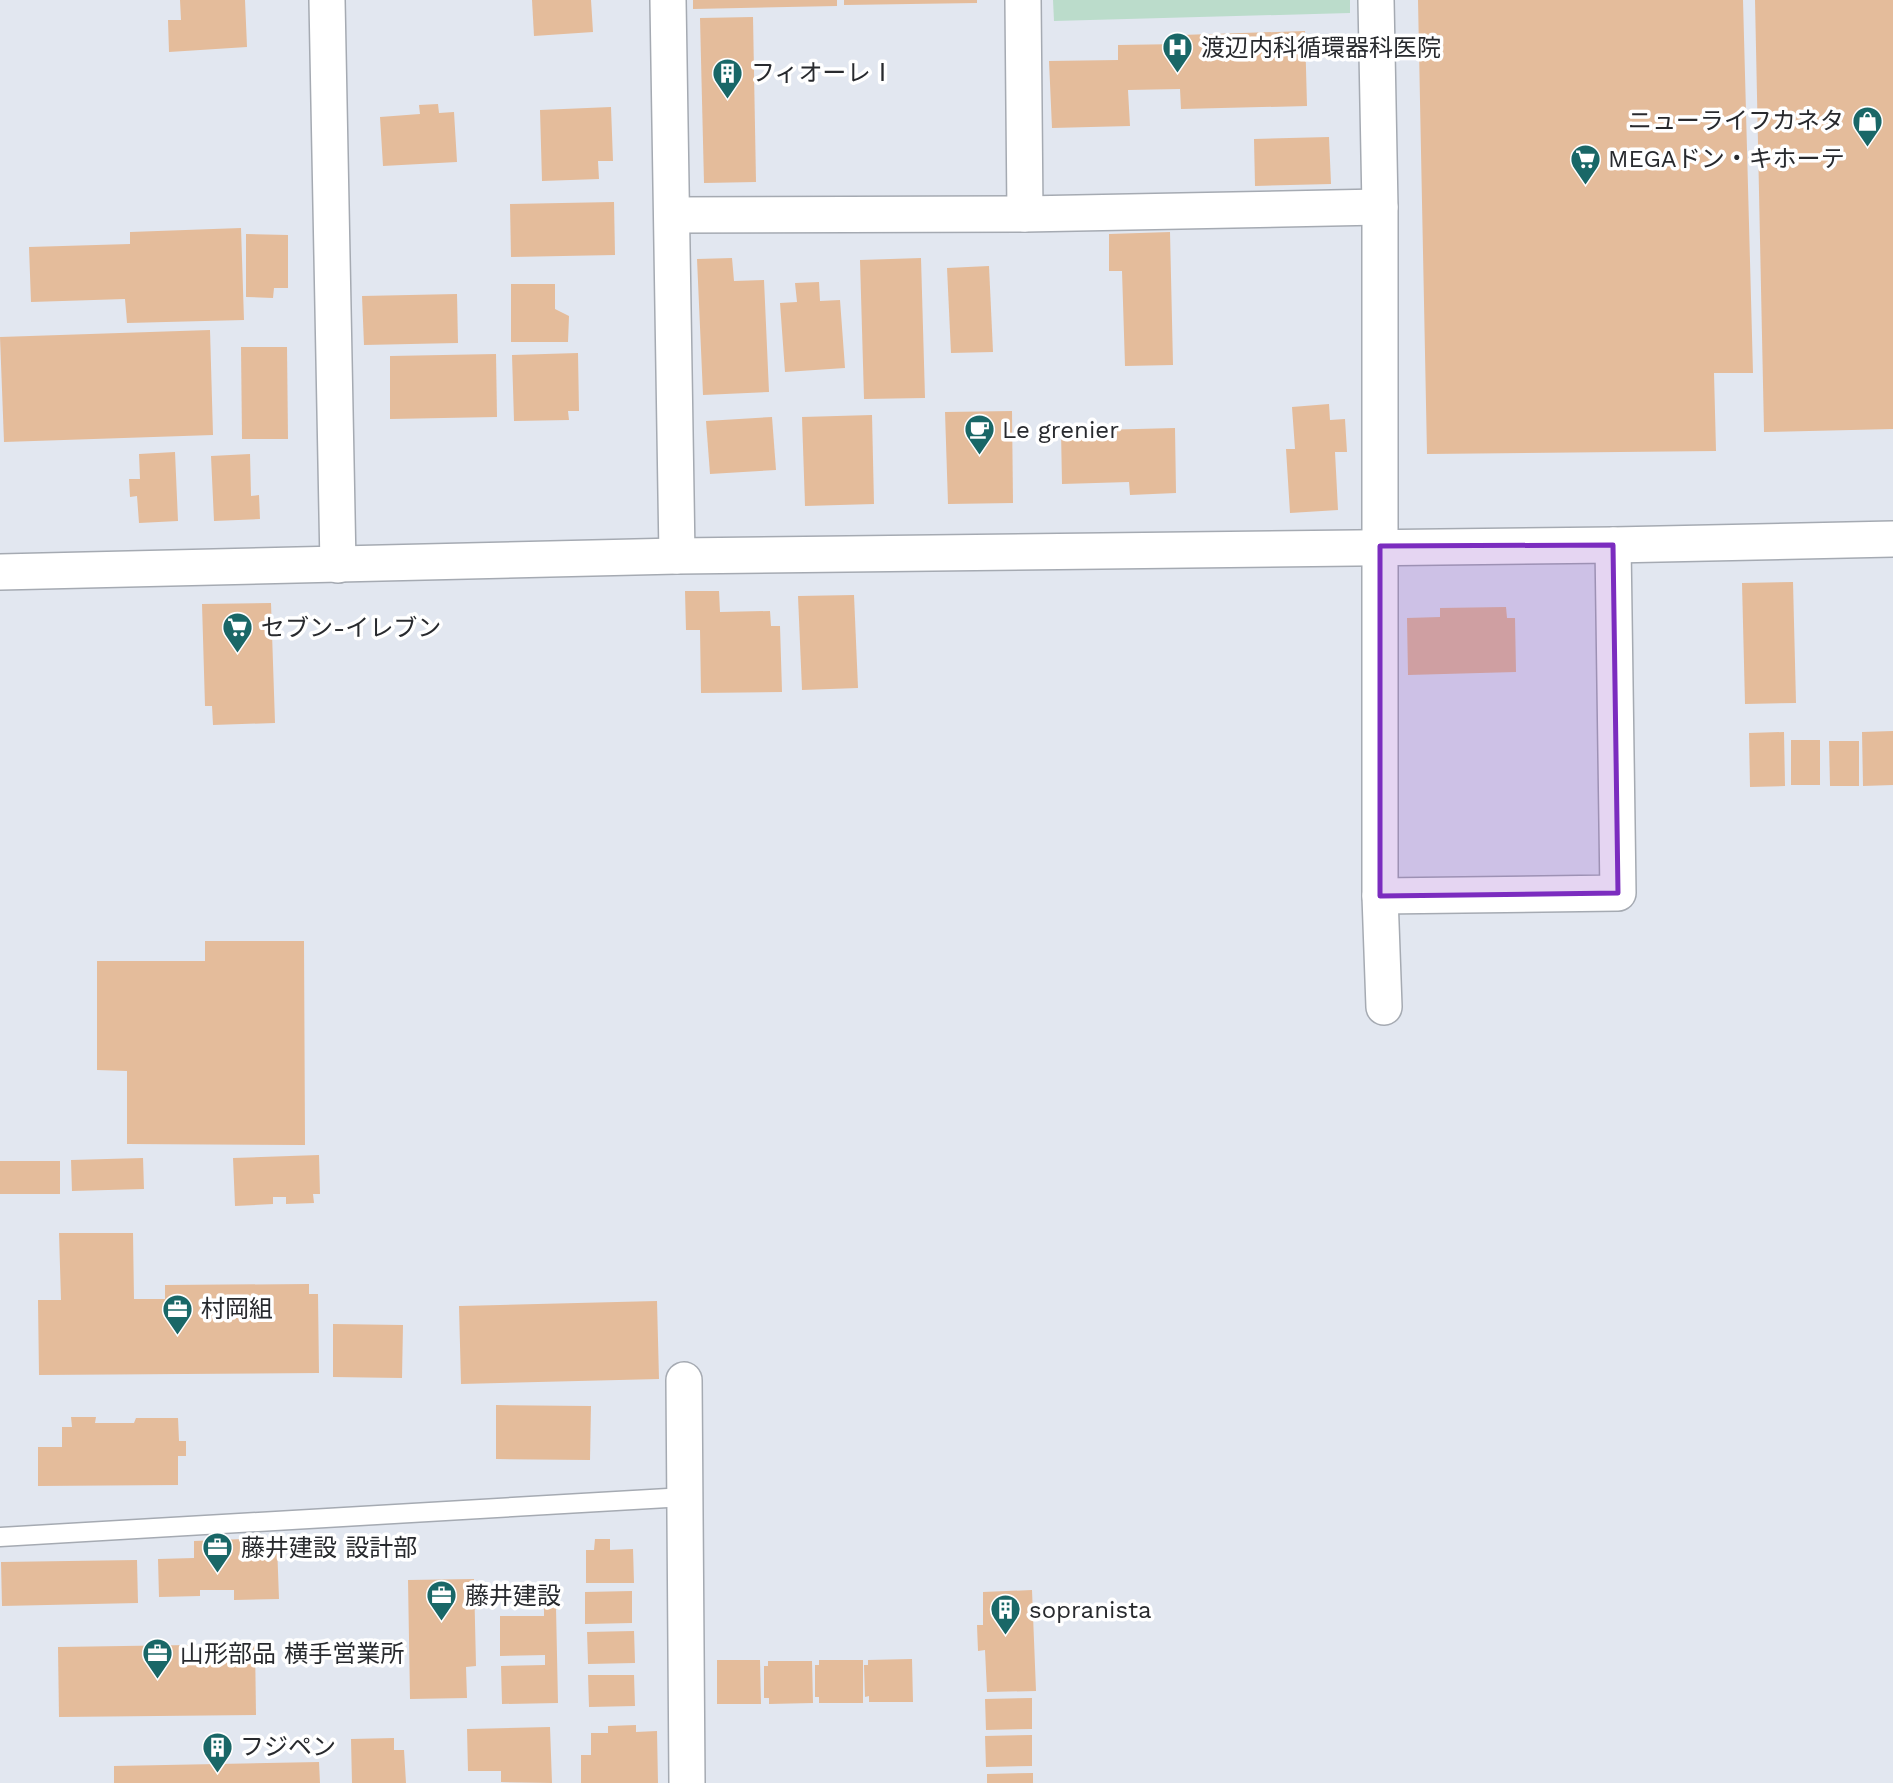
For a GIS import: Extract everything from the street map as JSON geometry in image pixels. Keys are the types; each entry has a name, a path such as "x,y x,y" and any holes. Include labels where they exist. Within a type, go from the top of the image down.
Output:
{"street":[{"path":"327,0 338,565"},
{"path":"668,0 677,556"},
{"path":"1023,0 1026,214"},
{"path":"1376,0 1380,207 1380,896 1384,1007"},
{"path":"672,215 1026,214 1380,207"},
{"path":"0,572 677,556 1893,539"},
{"path":"1380,896 1618,893 1613,545"},
{"path":"684,1380 687,1783"}],"lane":[{"path":"0,1537 685,1497"}],"highlighted area":[{"path":"1613,545 1618,893 1380,896 1380,546"}],"green space":[{"path":"1053,0 1350,0 1350,13 1054,21"}],"building":[{"path":"180,0 245,0 247,47 169,52 168,20 181,20"},
{"path":"532,0 591,0 593,32 534,36"},
{"path":"693,0 837,0 837,6 693,9"},
{"path":"844,0 977,0 977,3 844,5"},
{"name":"MEGAドン・キホーテ","path":"1418,0 1743,0 1753,373 1714,373 1716,451 1427,454"},
{"path":"1755,0 1893,0 1893,429 1764,432"},
{"name":"フィオーレⅠ","path":"753,17 756,182 704,183 700,18"},
{"name":"渡辺内科循環器科医院","path":"1305,31 1307,106 1181,109 1180,89 1128,90 1130,126 1052,128 1049,61 1118,60 1118,45 1181,44 1181,35"},
{"path":"438,104 439,113 454,112 457,162 383,166 380,117 420,114 419,105"},
{"path":"611,107 613,161 598,161 599,179 542,181 540,110"},
{"path":"1329,137 1331,184 1255,186 1254,139"},
{"path":"614,202 615,255 511,257 510,204"},
{"path":"241,228 244,320 127,323 125,299 31,302 29,247 130,244 130,232"},
{"path":"1170,232 1173,365 1125,366 1122,271 1109,271 1109,234"},
{"path":"246,234 288,235 288,288 274,288 273,298 246,297"},
{"path":"732,258 734,281 764,280 769,392 703,395 697,259"},
{"path":"921,258 925,398 864,399 860,260"},
{"path":"989,266 993,352 951,353 947,268"},
{"path":"819,282 820,301 840,300 845,368 785,372 780,303 797,302 795,283"},
{"path":"511,284 555,284 555,309 569,316 568,342 511,342"},
{"path":"457,294 458,343 364,345 362,296"},
{"path":"210,330 213,435 4,442 0,337"},
{"path":"241,347 287,347 288,439 242,439"},
{"path":"578,353 579,411 568,411 569,420 514,421 512,355"},
{"path":"496,354 497,417 390,419 390,356"},
{"path":"1329,404 1330,420 1345,419 1347,452 1335,452 1338,510 1290,513 1286,449 1295,449 1292,407"},
{"name":"Le grenier","path":"1012,411 1013,503 948,504 945,412"},
{"path":"872,415 874,504 805,506 802,417"},
{"path":"772,417 776,470 710,474 706,421"},
{"path":"1175,428 1176,493 1130,495 1129,482 1062,484 1061,431"},
{"path":"175,452 178,521 139,523 137,496 130,497 129,479 140,479 139,454"},
{"path":"250,454 251,496 259,495 260,519 214,521 211,456"},
{"path":"1793,582 1796,703 1745,704 1742,583"},
{"path":"685,591 719,591 720,612 770,611 771,626 780,626 782,692 701,693 700,630 686,630"},
{"path":"854,595 858,688 802,690 798,596"},
{"name":"セブン-イレブン","path":"271,603 275,723 213,725 212,706 205,706 202,604"},
{"path":"1506,607 1507,618 1515,618 1516,672 1408,675 1407,618 1440,617 1440,608"},
{"path":"1893,731 1893,785 1863,786 1862,732"},
{"path":"1784,732 1785,786 1750,787 1749,733"},
{"path":"1791,740 1820,740 1820,785 1791,785"},
{"path":"1829,741 1859,741 1859,786 1830,786"},
{"path":"205,941 304,941 305,1145 127,1144 127,1071 97,1070 97,961 205,961"},
{"path":"319,1155 320,1194 313,1194 314,1203 286,1204 286,1197 273,1197 273,1204 235,1206 233,1158"},
{"path":"143,1158 144,1189 72,1191 71,1160"},
{"path":"0,1161 60,1161 60,1194 0,1194"},
{"name":"村岡組","path":"59,1233 133,1233 134,1299 165,1299 165,1285 309,1284 309,1294 318,1294 319,1373 39,1375 38,1300 61,1300"},
{"path":"657,1301 659,1379 461,1384 459,1306"},
{"path":"333,1324 403,1325 402,1378 333,1377"},
{"path":"496,1405 591,1406 590,1460 496,1459"},
{"path":"71,1417 96,1417 95,1423 134,1423 136,1418 178,1418 179,1441 186,1441 186,1456 178,1456 178,1485 38,1486 38,1447 62,1447 62,1427 72,1427"},
{"name":"藤井建設 設計部","path":"243,1539 243,1545 277,1544 279,1599 234,1600 234,1590 200,1590 200,1596 159,1597 158,1559 194,1558 194,1541"},
{"path":"595,1539 610,1539 610,1550 633,1549 634,1583 586,1583 586,1550 594,1550"},
{"path":"137,1560 138,1603 2,1606 1,1562"},
{"name":"藤井建設","path":"474,1579 476,1666 466,1667 467,1698 410,1699 408,1580"},
{"name":"sopranista","path":"1032,1590 1036,1691 987,1692 985,1650 978,1651 977,1625 983,1625 983,1592"},
{"path":"632,1591 632,1623 585,1624 585,1592"},
{"path":"544,1607 556,1607 558,1703 502,1704 501,1666 545,1665 545,1655 500,1656 500,1616 544,1616"},
{"path":"634,1631 635,1663 588,1664 587,1632"},
{"name":"山形部品 横手営業所","path":"255,1644 256,1715 59,1717 58,1647"},
{"path":"912,1659 913,1702 869,1702 869,1696 865,1697 864,1665 868,1665 868,1660"},
{"path":"717,1660 760,1660 761,1704 717,1704"},
{"path":"819,1660 863,1660 863,1703 819,1703 819,1697 815,1697 815,1665 819,1665"},
{"path":"768,1661 812,1661 813,1703 769,1704 769,1698 764,1698 764,1666 768,1666"},
{"path":"588,1675 634,1675 635,1706 589,1707"},
{"path":"1032,1698 1032,1729 986,1730 985,1699"},
{"path":"636,1725 636,1732 657,1731 658,1783 581,1783 581,1755 591,1755 591,1733 608,1733 608,1726"},
{"path":"550,1727 552,1783 501,1782 501,1771 468,1771 467,1729"},
{"path":"1032,1735 1032,1766 986,1767 985,1736"},
{"path":"394,1738 394,1750 404,1750 406,1783 352,1783 351,1739"},
{"name":"フジペン","path":"319,1762 320,1783 114,1783 114,1766"},
{"path":"1033,1773 1033,1783 987,1783 987,1774"}],"place":[{"name":"渡辺内科循環器科医院","path":"1178,75"},
{"name":"フィオーレⅠ","path":"728,100"},
{"name":"ニューライフカネタ","path":"1867,148"},
{"name":"MEGAドン・キホーテ","path":"1585,186"},
{"name":"Le grenier","path":"979,457"},
{"name":"セブン-イレブン","path":"238,655"},
{"name":"村岡組","path":"178,1336"},
{"name":"藤井建設 設計部","path":"218,1575"},
{"name":"藤井建設","path":"442,1623"},
{"name":"sopranista","path":"1006,1637"},
{"name":"山形部品 横手営業所","path":"157,1681"},
{"name":"フジペン","path":"217,1774"}]}
